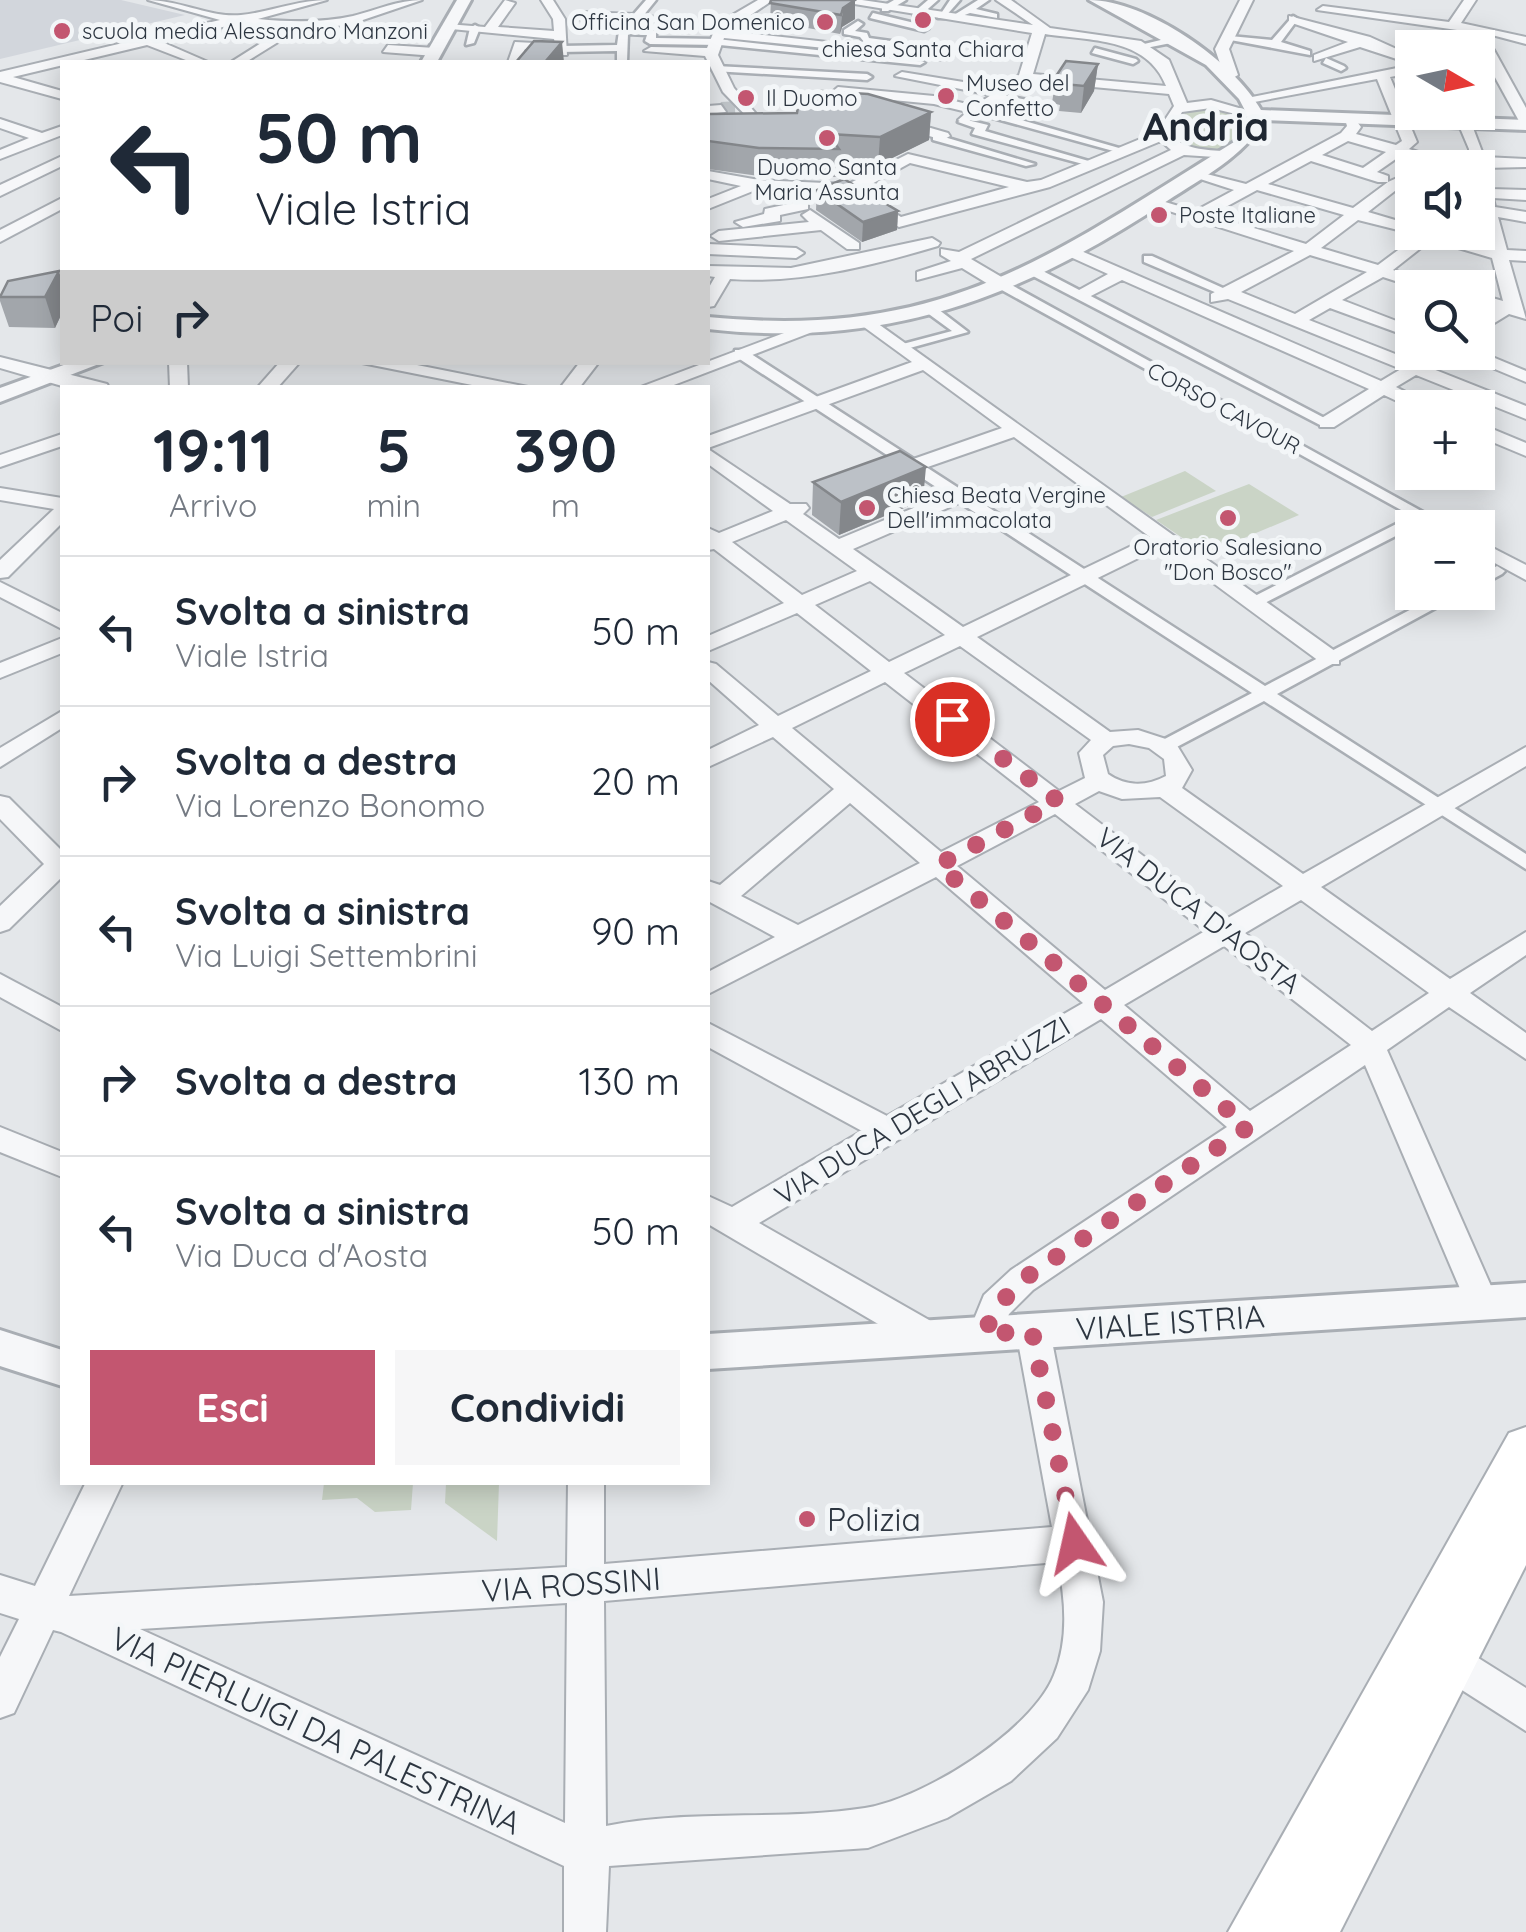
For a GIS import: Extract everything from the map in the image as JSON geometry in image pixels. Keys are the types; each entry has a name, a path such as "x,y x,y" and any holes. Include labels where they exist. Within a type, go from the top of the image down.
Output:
{"main road":[{"path":"1309,1932 1526,1449"},
{"path":"1257,1932 1526,1514"}],"street":[{"path":"154,0 228,21 294,28 340,24 416,0"},
{"path":"67,60 321,0"},
{"path":"549,0 561,41"},
{"path":"716,53 763,2 773,8 784,0"},
{"path":"836,0 1044,27 1134,61 1132,71 1118,83"},
{"path":"651,51 940,62 949,53 954,0"},
{"path":"954,16 984,0"},
{"path":"1096,0 1229,70"},
{"path":"710,364 806,331 870,323 1004,286 1072,252 1226,155 1255,131 1253,107 1229,70 1222,49 1230,39 1239,6 1247,0"},
{"path":"1266,55 1271,43 1293,19 1356,0"},
{"path":"1317,57 1389,29 1395,0"},
{"path":"1452,26 1470,0"},
{"path":"388,49 438,45 510,2"},
{"path":"954,16 994,16 1005,2 1044,27"},
{"path":"622,60 619,48 624,31 648,3 664,12"},
{"path":"514,60 520,46 561,41 582,12 603,5"},
{"path":"879,8 919,8"},
{"path":"1323,10 1494,31 1525,41"},
{"path":"582,12 703,24 745,108 749,125 773,120"},
{"path":"1293,19 1395,54"},
{"path":"471,22 561,41 604,43 619,48"},
{"path":"858,24 847,32 876,44"},
{"path":"851,190 858,182 908,158 1004,96 1027,72 1033,40 1044,27"},
{"path":"241,60 294,28"},
{"path":"624,31 653,34 650,41 716,53 881,81 1004,96 1047,107"},
{"path":"400,34 438,45"},
{"path":"1230,39 1271,43 1340,68"},
{"path":"1033,40 1142,46 1173,40"},
{"path":"149,41 197,60"},
{"path":"1495,52 1525,41"},
{"path":"716,53 876,44 949,53"},
{"path":"710,249 824,260 905,226 1045,184 1163,135 1180,98 1164,64 1142,46"},
{"path":"716,53 881,81 979,111 1128,147"},
{"path":"716,53 881,81"},
{"path":"1495,58 1510,64"},
{"path":"2,75 60,62"},
{"path":"852,112 813,112 920,62"},
{"path":"1027,72 1218,105 1253,107 1349,127 1399,150 1410,142 1405,130"},
{"path":"1253,107 1395,74"},
{"path":"2,75 60,94"},
{"path":"1379,77 1395,77"},
{"path":"1379,77 1395,108"},
{"path":"1495,77 1526,123"},
{"path":"980,82 1004,96 1128,147"},
{"path":"1498,84 1526,87"},
{"path":"887,119 1030,164"},
{"path":"1495,121 1526,123"},
{"path":"963,122 984,127 976,132 1099,161"},
{"path":"1196,216 1311,156 1349,127 1395,122"},
{"path":"0,124 43,138"},
{"path":"0,156 60,131"},
{"path":"1163,135 1183,150 1226,155"},
{"path":"923,276 1183,150"},
{"path":"1366,173 1395,153"},
{"path":"1311,156 1395,183"},
{"path":"908,158 1027,187"},
{"path":"0,191 60,161"},
{"path":"1495,167 1526,163"},
{"path":"1196,174 1395,225"},
{"path":"710,175 758,185 831,184 851,190 1004,286"},
{"path":"0,176 60,188"},
{"path":"710,203 758,185"},
{"path":"781,186 851,247"},
{"path":"1198,308 1308,250 1356,214 1395,192"},
{"path":"1495,202 1526,196"},
{"path":"0,237 60,203"},
{"path":"1152,203 1395,275"},
{"path":"710,224 774,218 771,212 802,206"},
{"path":"1495,208 1526,217"},
{"path":"0,213 60,224"},
{"path":"710,236 823,225"},
{"path":"1495,242 1515,311"},
{"path":"716,272 883,257 932,243"},
{"path":"1296,320 1381,271 1402,250"},
{"path":"1482,250 1526,256"},
{"path":"1072,252 1395,393"},
{"path":"1148,259 1395,360"},
{"path":"1035,272 1327,422 1412,370"},
{"path":"1079,295 1121,274"},
{"name":"CORSO CAVOUR","path":"1004,286 1412,510"},
{"path":"1328,301 1395,327"},
{"path":"904,348 962,332 930,309"},
{"path":"710,323 806,331"},
{"path":"870,323 1331,660"},
{"path":"734,355 816,402 1526,863"},
{"path":"0,362 85,385"},
{"path":"710,441 925,363"},
{"path":"0,395 86,365"},
{"path":"269,385 288,365"},
{"path":"398,385 414,366 481,384 497,365"},
{"path":"571,385 588,365"},
{"path":"668,365 695,370"},
{"path":"655,385 708,365"},
{"path":"1495,365 1526,377"},
{"path":"1420,370 1526,414"},
{"path":"1495,426 1526,414"},
{"path":"859,485 1016,430"},
{"path":"1495,437 1526,450"},
{"path":"0,460 60,439"},
{"path":"710,456 1106,740"},
{"path":"0,494 60,508"},
{"path":"836,548 960,496"},
{"path":"712,540 824,498"},
{"path":"0,572 60,510"},
{"path":"1253,603 1395,530"},
{"path":"710,757 1166,537"},
{"name":"VIA DUCA D'AOSTA","path":"712,540 890,671 1371,1045 1512,1301"},
{"path":"710,643 870,573"},
{"path":"0,588 53,616"},
{"path":"1165,746 1424,610"},
{"path":"0,671 60,647"},
{"path":"710,672 1248,1127"},
{"path":"0,759 60,719"},
{"path":"1166,789 1180,772 1180,763 1165,746 1142,737 1106,740 1097,746 1090,762 1101,780 1135,793 1166,789 1526,1048"},
{"name":"VIA DUCA DEGLI ABRUZZI","path":"720,1216 888,1131 1526,755"},
{"path":"710,983 1101,780"},
{"path":"798,937 714,894 850,789"},
{"path":"0,804 60,862"},
{"path":"0,922 60,866"},
{"path":"984,1334 996,1305 1022,1280 1526,942"},
{"path":"0,984 60,1019"},
{"path":"710,1035 888,1131"},
{"path":"0,1140 60,1164"},
{"path":"720,1216 930,1338"},
{"name":"VIALE ISTRIA","path":"710,1352 1512,1301"},
{"path":"586,1854 609,1844 868,1828 933,1804 997,1767 1043,1724 1068,1690 1080,1651 1084,1602 1032,1331"},
{"path":"0,1348 60,1367"},
{"path":"0,1699 56,1613 104,1485"},
{"path":"585,1932 586,1485"},
{"name":"VIA ROSSINI","path":"56,1613 585,1584 1075,1543"},
{"name":"VIA PIERLUIGI DA PALESTRINA","path":"0,1594 56,1613 586,1854"},
{"path":"1435,1650 1526,1711"}],"shaded area":[{"name":"scuola media Alessandro Manzoni","path":"0,0 121,0 185,15 0,59"}],"green space":[{"path":"1193,109 1238,114 1243,118 1235,141 1227,147 1206,149 1173,140 1185,113"},
{"name":"Oratorio Salesiano \"Don Bosco\"","path":"1185,471 1216,491 1152,517 1121,497"},
{"name":"Oratorio Salesiano \"Don Bosco\"","path":"1249,484 1299,515 1206,554 1156,520"},
{"path":"324,1485 413,1485 411,1510 375,1512 357,1498 322,1500"},
{"path":"446,1485 499,1485 497,1541 445,1503"}],"building":[{"path":"855,0 843,8 841,15 770,3"},
{"path":"534,41 562,42 547,60 518,60"},
{"path":"1066,61 1098,64 1084,86 1063,84 1065,79 1056,76"},
{"path":"821,91 868,94 931,112 880,137 828,134 839,149 759,148 710,141 710,114 797,113 800,95"},
{"path":"844,179 898,211 863,222 817,190"},
{"path":"59,271 45,297 0,297 8,281"},
{"path":"900,451 926,467 841,502 813,482"}],"tunnel":[{"path":"721,109 743,108"}],"place":[{"name":"chiesa Santa Chiara","path":"923,20"},
{"name":"Officina San Domenico","path":"825,22"},
{"name":"scuola media Alessandro Manzoni","path":"62,31"},
{"name":"Museo del Confetto","path":"946,96"},
{"name":"Il Duomo","path":"746,98"},
{"name":"Duomo Santa Maria Assunta","path":"827,138"},
{"name":"Poste Italiane","path":"1159,215"},
{"name":"Chiesa Beata Vergine Dell'immacolata","path":"867,508"},
{"name":"Oratorio Salesiano \"Don Bosco\"","path":"1228,518"},
{"name":"Polizia","path":"807,1519"}],"district":[{"name":"Andria","path":"1206,126"}],"route":[{"path":"952,719 1058,801 938,865 1248,1127 1022,1280 996,1305 984,1334 1032,1331 1075,1543"}]}
